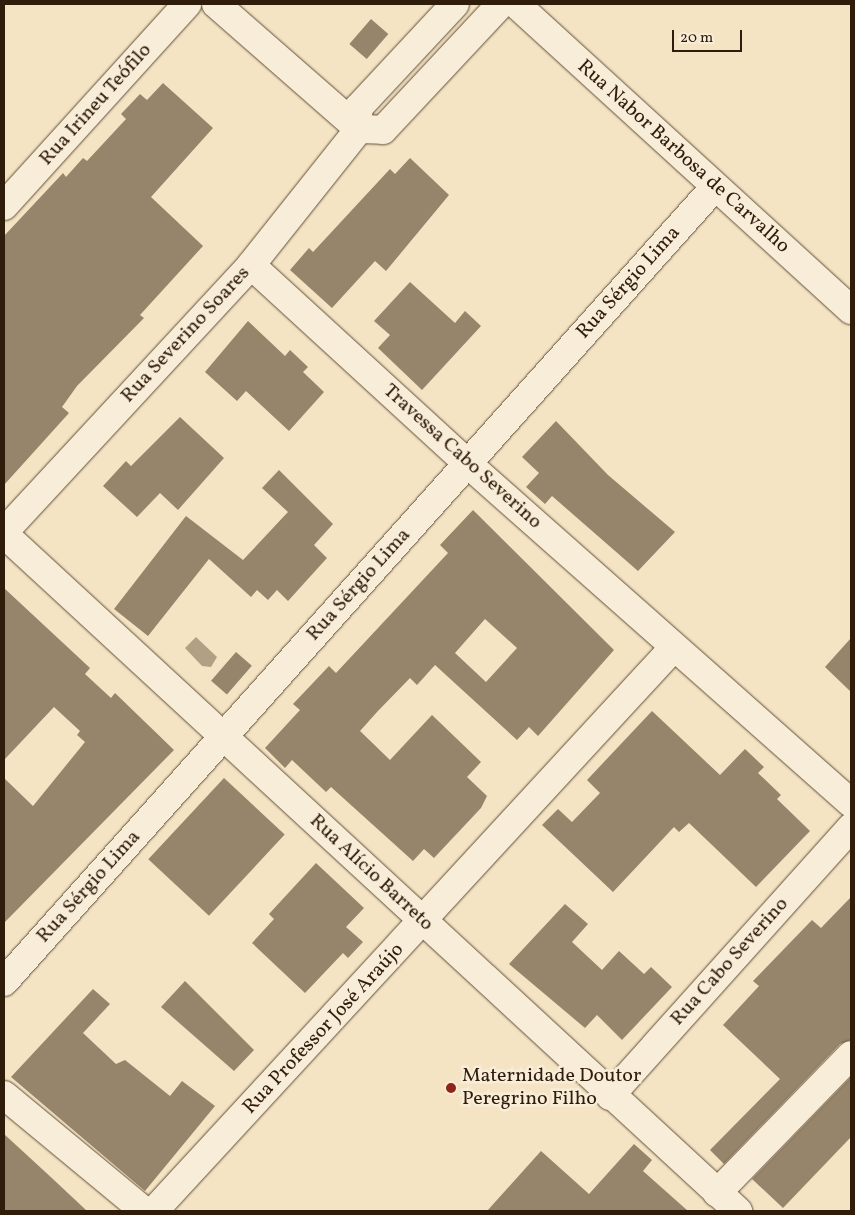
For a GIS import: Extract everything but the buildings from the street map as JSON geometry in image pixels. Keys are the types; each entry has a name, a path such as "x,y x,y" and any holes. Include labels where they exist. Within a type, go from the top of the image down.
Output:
{"street":[{"name":"Rua Irineu Teófilo","path":"4,206 187,4"},
{"path":"216,4 360,129 383,130 501,4"},
{"path":"360,129 358,108 455,4"},
{"name":"Rua Nabor Barbosa de Carvalho","path":"516,4 714,188 851,310"},
{"name":"Rua Severino Soares","path":"4,533 251,265 360,129"},
{"name":"Rua Sérgio Lima","path":"4,982 714,188"},
{"name":"Travessa Cabo Severino","path":"251,265 468,464 851,803"},
{"name":"Rua Alício Barreto","path":"4,533 225,736 610,1096 738,1211"},
{"name":"Rua Professor José Araújo","path":"154,1211 423,922 674,647"},
{"name":"Rua Cabo Severino","path":"610,1096 848,836"},
{"path":"717,1193 851,1055"},
{"path":"4,1095 144,1211"}],"shaded area":[{"path":"196,637 217,657 211,667 202,666 185,648"}],"place":[{"name":"Maternidade Doutor Peregrino Filho","path":"451,1088"}]}
